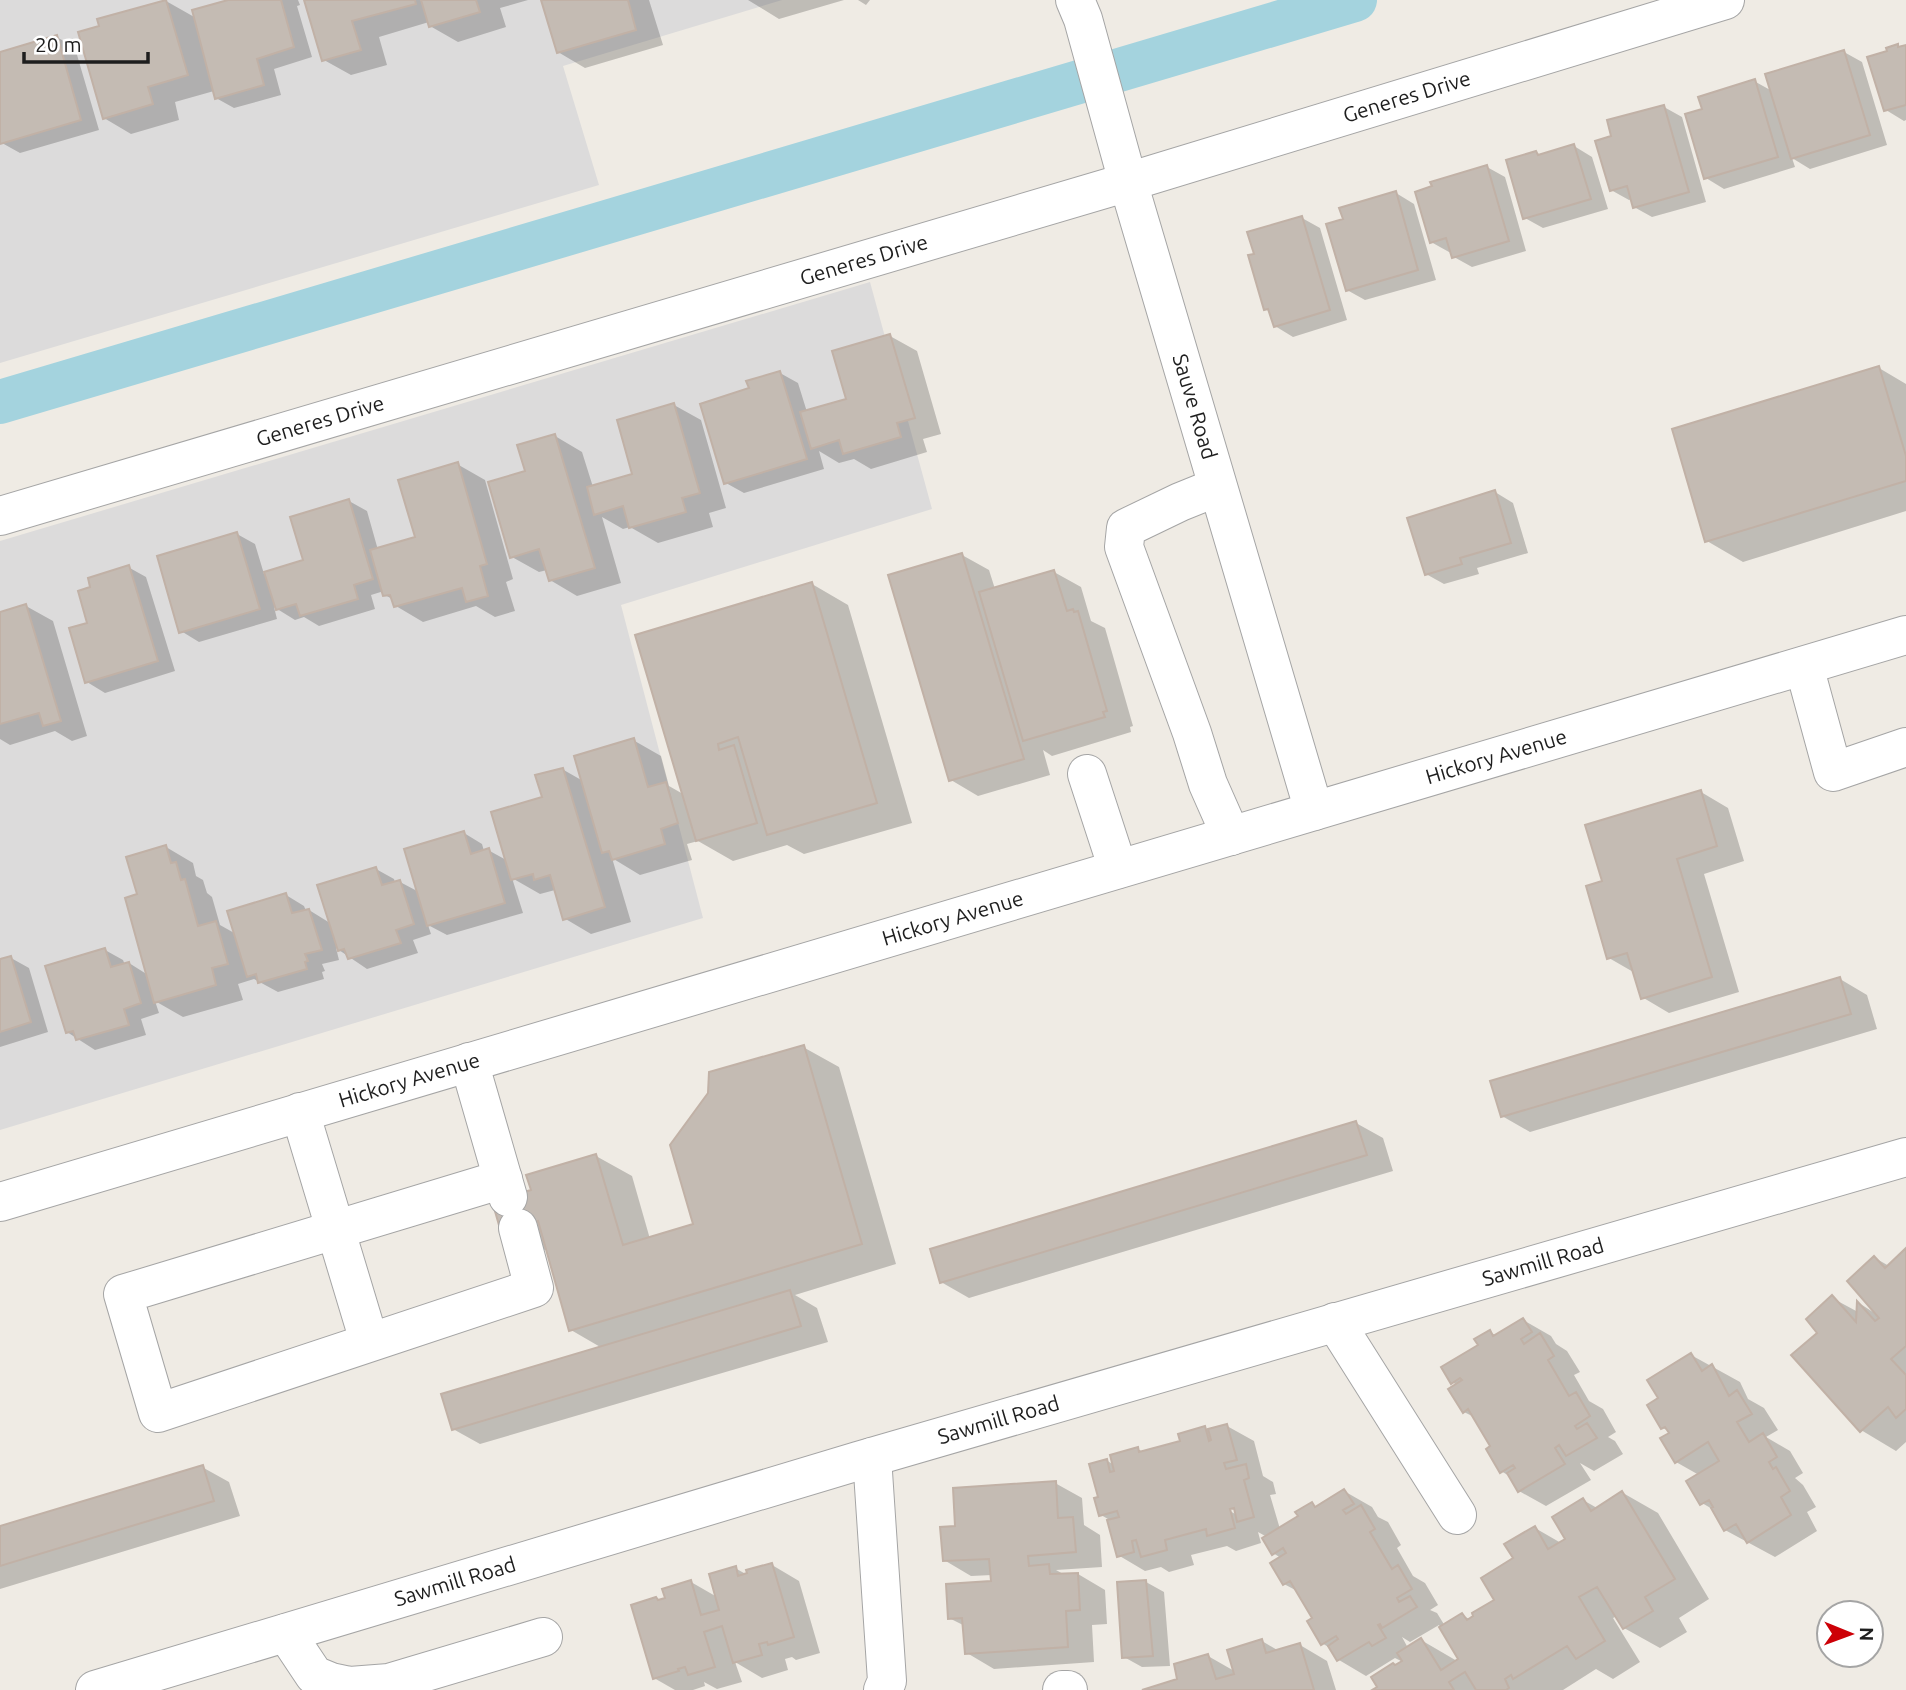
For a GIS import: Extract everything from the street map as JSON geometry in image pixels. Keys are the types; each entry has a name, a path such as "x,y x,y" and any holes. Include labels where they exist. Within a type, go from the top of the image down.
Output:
{"street":[{"name":"Generes Drive","path":"0,516 1128,182 1726,0"},
{"name":"Sauve Road","path":"1079,9 1314,811"},
{"path":"1217,487 1126,528 1124,547 1208,784 1231,836"},
{"name":"Hickory Avenue","path":"0,1202 1906,635"},
{"path":"1804,666 1833,772 1906,747"},
{"path":"1087,774 1118,869"},
{"path":"469,1062 509,1201 534,1288 158,1413 123,1294 336,1229 509,1201"},
{"path":"300,1112 369,1341"},
{"name":"Sawmill Road","path":"95,1690 872,1457 1906,1157"},
{"path":"1335,1322 1457,1515"},
{"path":"872,1457 887,1681 883,1690"},
{"path":"286,1633 314,1675 331,1682 366,1687 389,1683 543,1637"},
{"path":"1062,1690 1068,1690"}],"shaded area":[{"path":"0,0 782,0 563,66 599,185 0,363"},
{"path":"870,282 932,509 621,605 703,918 0,1130 0,541"}],"building":[{"path":"166,0 188,75 148,87 153,104 103,119 78,32 99,26 97,19"},
{"path":"228,0 281,0 294,47 257,59 264,85 215,99 192,10"},
{"path":"304,0 415,0 416,4 352,21 361,50 322,61"},
{"path":"421,0 476,0 480,12 429,27"},
{"path":"541,0 628,0 636,30 557,53"},
{"path":"57,35 81,120 0,144 0,52"},
{"path":"1898,44 1898,47 1906,45 1906,105 1884,111 1867,57 1887,51 1886,48"},
{"path":"1844,50 1870,135 1791,159 1765,74"},
{"path":"1755,79 1778,157 1704,179 1685,114 1702,109 1698,97"},
{"path":"1664,105 1689,192 1633,208 1627,186 1610,191 1595,141 1611,136 1607,120"},
{"path":"1574,144 1591,199 1523,219 1506,160 1536,151 1538,155"},
{"path":"1487,165 1509,241 1452,258 1446,238 1430,243 1415,192 1432,186 1430,182"},
{"path":"1396,191 1418,270 1346,291 1326,224 1343,219 1339,208"},
{"path":"1302,216 1330,310 1274,327 1268,309 1264,310 1248,255 1254,254 1247,232"},
{"path":"890,334 915,418 897,423 901,437 843,454 839,440 811,449 800,412 846,399 832,351"},
{"path":"1879,366 1906,456 1906,481 1705,542 1672,429"},
{"path":"780,371 807,459 724,484 700,404 749,388 746,381"},
{"path":"674,403 700,493 682,498 686,512 629,528 623,506 594,515 587,487 632,474 617,420"},
{"path":"555,434 595,568 549,581 539,549 510,558 488,482 525,471 517,445"},
{"path":"458,462 487,564 480,566 488,596 466,602 462,588 394,607 390,595 383,596 370,550 415,537 398,480"},
{"path":"1495,490 1511,543 1460,558 1462,564 1425,575 1407,518"},
{"path":"349,499 373,579 354,585 358,599 300,616 296,604 276,610 264,572 303,560 290,517"},
{"path":"237,532 260,609 179,633 157,556"},
{"path":"962,553 1024,759 949,781 888,575"},
{"path":"129,565 158,661 85,683 69,628 87,623 78,591 90,587 88,578"},
{"path":"1054,570 1067,611 1078,611 1107,711 1103,712 1105,717 1023,741 979,592"},
{"path":"812,582 877,803 767,835 738,737 718,744 719,750 734,745 757,823 696,841 635,635"},
{"path":"26,604 61,721 43,726 39,713 0,724 0,612"},
{"path":"634,738 648,787 666,782 678,823 661,829 665,844 612,860 609,851 602,853 574,756"},
{"path":"563,768 605,907 563,920 550,875 534,880 533,874 511,880 491,812 542,797 535,775"},
{"path":"1701,790 1717,846 1677,859 1712,977 1641,999 1627,953 1607,959 1586,886 1602,881 1585,825"},
{"path":"464,831 471,854 489,848 505,903 427,926 404,849"},
{"path":"166,845 171,863 176,862 181,880 185,879 198,926 216,921 228,964 212,968 216,985 154,1003 125,898 137,894 126,857"},
{"path":"376,867 382,885 400,880 414,924 396,930 401,943 348,959 344,949 338,951 317,885"},
{"path":"286,893 292,913 309,909 322,950 305,954 307,969 258,983 256,974 247,977 227,911"},
{"path":"105,948 111,967 129,962 141,1003 124,1009 129,1025 76,1040 73,1031 66,1033 45,966"},
{"path":"11,956 31,1022 0,1032 0,959"},
{"path":"1840,977 1851,1014 1501,1117 1490,1081"},
{"path":"804,1045 862,1244 569,1331 538,1221 501,1232 492,1201 531,1190 526,1175 596,1154 623,1245 693,1224 670,1145 708,1093 709,1072"},
{"path":"1356,1121 1367,1155 940,1283 930,1249"},
{"path":"1906,1248 1906,1346 1891,1359 1906,1375 1906,1409 1896,1418 1888,1407 1860,1432 1791,1355 1817,1333 1806,1319 1832,1295 1856,1322 1857,1301 1875,1321 1879,1318 1847,1281 1874,1256 1885,1268"},
{"path":"790,1290 801,1326 452,1430 441,1394"},
{"path":"1523,1318 1532,1332 1521,1339 1524,1344 1540,1333 1554,1356 1548,1360 1569,1396 1576,1392 1590,1416 1575,1426 1577,1429 1587,1423 1597,1438 1566,1456 1559,1445 1555,1448 1565,1464 1518,1492 1507,1473 1515,1468 1513,1465 1500,1473 1486,1449 1490,1446 1468,1409 1463,1413 1448,1389 1462,1380 1460,1378 1451,1384 1441,1367 1478,1345 1474,1339 1490,1330 1493,1336"},
{"path":"1691,1353 1702,1371 1712,1364 1729,1396 1737,1390 1752,1414 1737,1422 1749,1442 1763,1433 1777,1457 1769,1462 1773,1469 1776,1467 1790,1491 1781,1497 1791,1515 1747,1543 1736,1524 1724,1531 1709,1500 1700,1505 1686,1481 1719,1461 1708,1442 1675,1463 1660,1438 1669,1433 1665,1427 1661,1429 1647,1405 1658,1398 1647,1380"},
{"path":"1227,1424 1237,1460 1224,1463 1226,1469 1246,1464 1249,1478 1244,1480 1254,1517 1237,1522 1234,1508 1230,1509 1235,1528 1207,1536 1206,1529 1165,1540 1167,1550 1141,1557 1136,1540 1132,1541 1134,1552 1117,1557 1107,1520 1119,1517 1117,1511 1099,1516 1094,1498 1098,1497 1089,1464 1107,1459 1110,1472 1114,1471 1110,1455 1138,1447 1139,1452 1180,1441 1178,1434 1205,1426 1209,1441 1208,1429"},
{"path":"203,1465 214,1501 0,1566 0,1526"},
{"path":"1056,1481 1058,1518 1073,1517 1076,1552 1028,1556 1029,1566 1049,1564 1050,1574 1078,1573 1080,1610 1066,1611 1068,1647 965,1654 962,1618 948,1619 946,1584 991,1581 989,1559 943,1561 940,1527 955,1526 953,1488"},
{"path":"1344,1489 1354,1504 1343,1510 1346,1514 1361,1505 1375,1529 1370,1532 1392,1569 1398,1565 1412,1589 1397,1598 1399,1602 1410,1596 1417,1607 1382,1628 1378,1625 1386,1638 1372,1646 1369,1642 1337,1661 1328,1646 1338,1639 1336,1636 1321,1645 1307,1621 1312,1618 1290,1581 1283,1585 1270,1563 1286,1553 1283,1548 1272,1555 1262,1538 1298,1516 1295,1512 1312,1502 1315,1507"},
{"path":"1622,1491 1675,1579 1645,1597 1653,1611 1623,1629 1597,1587 1579,1597 1605,1641 1576,1659 1567,1646 1513,1679 1511,1675 1505,1679 1509,1688 1506,1690 1476,1690 1465,1672 1449,1682 1454,1690 1372,1690 1377,1687 1371,1677 1393,1663 1395,1665 1402,1661 1397,1653 1421,1638 1441,1670 1458,1659 1439,1627 1462,1613 1467,1620 1473,1616 1472,1613 1494,1600 1481,1578 1513,1558 1504,1544 1535,1526 1548,1549 1565,1539 1552,1517 1583,1498 1591,1511"},
{"path":"772,1563 794,1637 768,1645 767,1642 759,1644 762,1655 733,1663 722,1626 704,1632 715,1667 688,1675 685,1667 653,1679 631,1605 656,1597 658,1600 665,1598 662,1589 691,1580 701,1615 719,1610 709,1574 736,1566 738,1576 747,1573 746,1570"},
{"path":"1146,1580 1153,1656 1122,1658 1117,1582"},
{"path":"1262,1639 1266,1653 1300,1643 1314,1690 1142,1690 1177,1679 1174,1664 1208,1654 1216,1679 1234,1674 1227,1650"}],"waterway":[{"path":"0,402 1355,0"}]}
